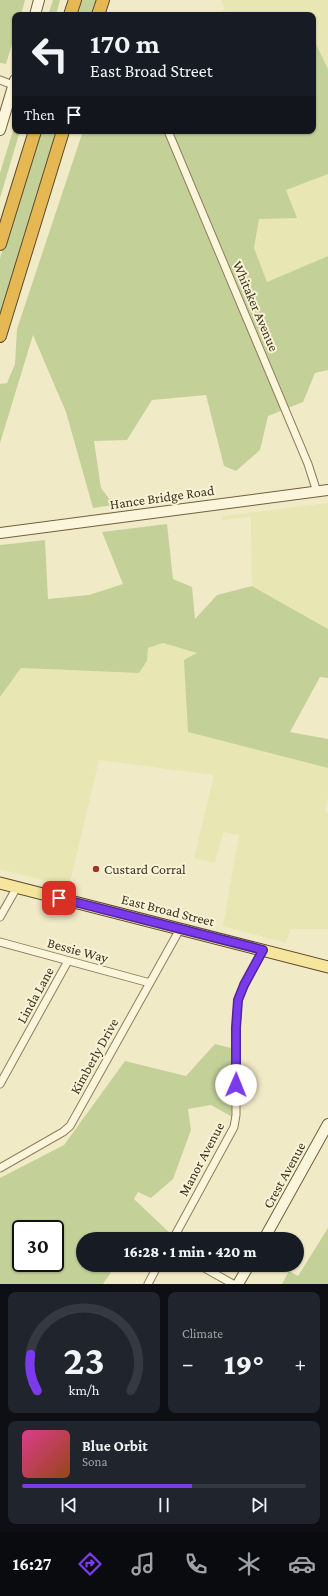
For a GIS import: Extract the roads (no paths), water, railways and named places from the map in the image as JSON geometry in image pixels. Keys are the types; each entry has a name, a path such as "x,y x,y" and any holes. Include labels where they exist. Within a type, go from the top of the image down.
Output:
{"highway":[{"path":"71,12 74,0"},
{"path":"99,12 103,0"},
{"path":"0,244 34,134"},
{"path":"0,336 62,134"}],"main road":[{"name":"East Broad Street","path":"0,883 328,967"}],"street":[{"path":"36,12 39,0"},
{"path":"0,80 12,83"},
{"path":"0,130 12,90"},
{"name":"Whitaker Avenue","path":"169,134 308,464 317,492"},
{"name":"Hance Bridge Road","path":"0,532 328,490"},
{"path":"0,917 17,887"},
{"name":"Kimberly Drive","path":"0,1168 63,1132 70,1126 180,929"},
{"name":"Bessie Way","path":"0,942 150,983"},
{"name":"Manor Avenue","path":"177,1232 234,1127 236,1115 236,1028 238,1000 244,985 263,950"},
{"name":"Linda Lane","path":"0,1084 68,961"},
{"name":"Crest Avenue","path":"268,1232 328,1124"},
{"path":"148,1284 154,1272"},
{"path":"212,1272 233,1284"},
{"path":"238,1284 245,1272"}],"place":[{"name":"Custard Corral","path":"96,869"}]}
